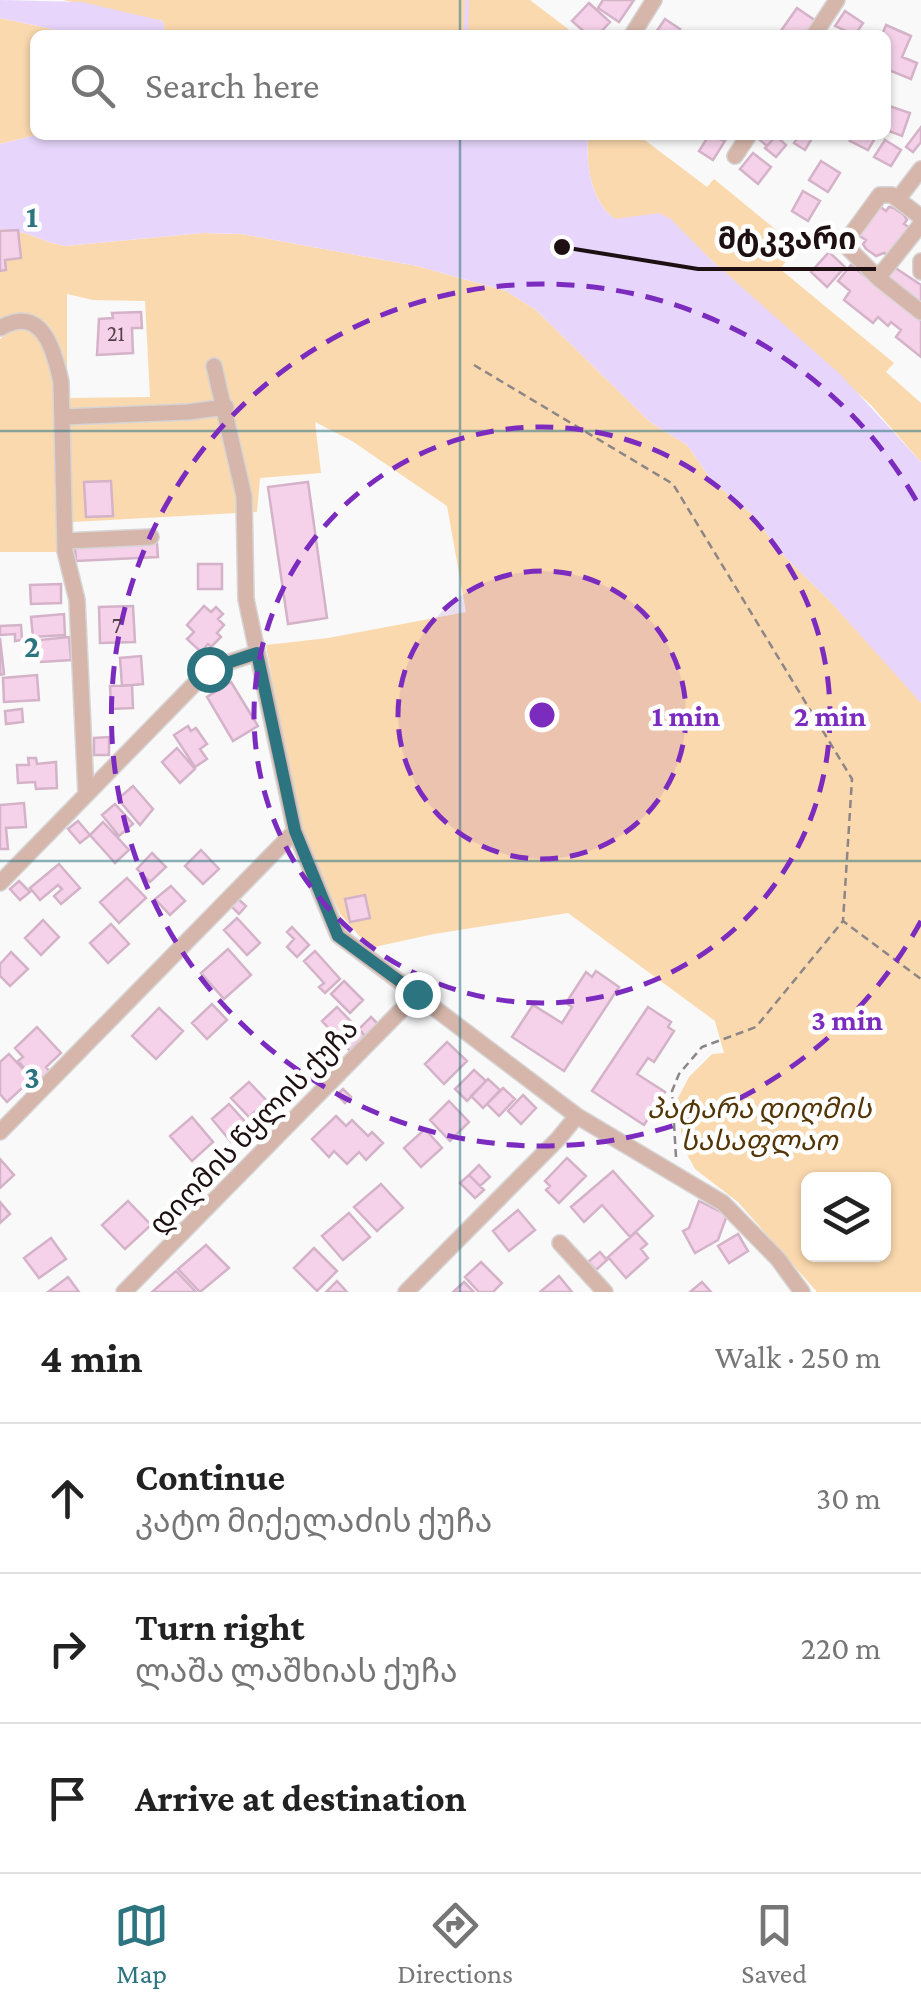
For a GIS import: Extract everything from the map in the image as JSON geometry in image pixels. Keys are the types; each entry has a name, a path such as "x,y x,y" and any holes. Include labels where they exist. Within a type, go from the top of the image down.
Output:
{"street":[{"path":"635,30 654,0"},
{"path":"817,30 837,0"},
{"path":"735,156 746,140"},
{"path":"898,199 921,169"},
{"path":"878,278 921,221 886,193 880,195 848,240 850,253 878,278 921,312"},
{"path":"921,261 921,272"},
{"path":"0,328 23,320 34,323 56,361 62,416 64,541 77,600 86,794"},
{"path":"214,366 244,496 246,599 295,831 338,936 576,1116 723,1203 778,1259 802,1292"},
{"path":"62,416 226,407"},
{"path":"64,541 151,538"},
{"path":"0,884 209,669 257,653"},
{"path":"0,1132 295,831"},
{"name":"დიღმის წყლის ქუჩა","path":"124,1292 417,994"},
{"path":"406,1292 558,1140 576,1116"},
{"path":"560,1243 606,1292"}],"path":[{"path":"474,365 673,484 852,779 843,921 756,1027 702,1046 679,1074 672,1091 677,1173"},
{"path":"843,921 921,979"}],"green space":[{"path":"63,0 530,0 569,30 164,30 163,21"},
{"path":"0,18 56,30 30,30 30,136 0,144"},
{"path":"588,140 645,140 707,187 714,179 797,247 780,269 894,363 886,372 921,403 921,462 871,405 677,227 654,215 615,219 595,192"},
{"name":"პატარა დიღმის სასაფლაო","path":"0,229 65,246 202,233 241,234 417,266 506,291 536,310 650,422 687,445 712,481 753,515 781,553 829,600 921,703 921,1292 817,1292 738,1202 695,1169 683,1147 677,1100 689,1077 712,1054 724,1053 715,1021 568,913 370,948 340,914 297,823 266,645 328,638 466,612 447,506 352,441 315,422 321,473 260,478 257,512 73,522 68,398 150,397 145,301 93,300 67,294 67,377 60,348 49,326 41,319 17,317 0,322"},
{"path":"31,327 51,361 56,385 59,552 0,552 0,339 13,328"}],"shaded area":[{"path":"0,0 82,2 163,21 164,30 56,30 0,18"},
{"path":"30,136 30,140 588,140 591,181 600,202 615,219 659,213 671,219 710,259 840,374 921,462 921,703 829,600 781,553 753,515 712,481 687,445 650,422 536,310 506,291 417,266 241,234 202,233 65,246 0,229 0,144"}],"building":[{"path":"603,0 634,0 619,22 598,8"},
{"path":"589,3 610,22 603,30 582,30 572,21"},
{"path":"797,8 819,23 814,30 782,30"},
{"path":"845,11 863,23 858,30 835,26"},
{"path":"665,19 680,29 679,30 657,30"},
{"path":"886,25 911,36 902,57 917,63 911,79 891,71 891,30 884,30"},
{"path":"891,107 910,113 902,136 891,132"},
{"path":"921,127 921,142 913,152 906,147"},
{"path":"706,140 725,141 713,160 699,151"},
{"path":"772,140 786,145 776,157 765,148"},
{"path":"796,140 811,140 805,150 794,143"},
{"path":"850,140 874,140 868,150"},
{"path":"885,140 901,150 891,166 874,157"},
{"path":"753,153 771,167 758,184 740,169"},
{"path":"821,161 840,173 828,192 809,180"},
{"path":"803,191 820,201 808,221 792,211"},
{"path":"878,205 904,215 904,224 912,229 892,258 884,253 876,256 866,249 866,240 858,235"},
{"path":"18,230 21,258 5,260 6,270 0,271 0,231"},
{"path":"829,252 845,267 827,287 811,272"},
{"path":"851,265 921,320 921,357 896,337 901,330 891,322 888,326 878,317 873,323 844,300 850,291 838,281"},
{"path":"894,267 921,285 921,305 885,280"},
{"path":"141,312 142,328 132,328 133,353 97,355 99,319 113,318 112,313"},
{"path":"111,481 113,516 86,517 84,482"},
{"path":"308,482 327,618 288,624 268,487"},
{"path":"157,543 158,557 76,561 75,547"},
{"path":"198,564 222,564 222,589 198,589"},
{"path":"61,584 61,603 31,604 30,585"},
{"path":"133,606 135,642 100,643 99,607"},
{"path":"204,606 211,612 216,607 223,614 218,619 224,625 217,633 221,637 201,652 187,639 194,632 187,625"},
{"path":"64,614 65,635 33,637 31,617"},
{"path":"21,625 22,640 15,641 15,634 0,635 0,626"},
{"path":"69,637 71,660 41,662 39,640"},
{"path":"0,638 4,674 0,675"},
{"path":"141,656 143,684 122,686 120,658"},
{"path":"37,675 39,700 4,702 3,678"},
{"path":"231,682 258,726 233,741 207,697"},
{"path":"132,685 133,708 111,709 110,686"},
{"path":"22,709 23,722 6,724 5,711"},
{"path":"188,726 191,731 196,728 207,744 200,749 207,759 195,767 174,735"},
{"path":"109,737 109,755 94,755 94,738"},
{"path":"177,748 195,769 180,783 162,762"},
{"path":"28,758 36,758 37,764 56,762 57,788 36,789 35,782 18,783 17,765 29,765"},
{"path":"133,786 153,809 140,825 118,799"},
{"path":"24,803 26,827 6,828 8,849 0,849 0,805"},
{"path":"115,804 133,824 119,836 102,815"},
{"path":"78,821 90,835 80,843 68,829"},
{"path":"103,822 129,850 115,863 90,835"},
{"path":"201,850 219,869 203,884 185,866"},
{"path":"152,853 166,867 150,882 137,869"},
{"path":"59,864 80,888 61,904 54,896 62,889 58,885 40,900 30,888"},
{"path":"127,878 146,898 119,923 100,902"},
{"path":"19,881 30,892 20,900 10,889"},
{"path":"171,886 185,901 170,915 155,899"},
{"path":"365,895 370,918 350,922 345,899"},
{"path":"236,897 246,906 239,914 229,904"},
{"path":"237,918 260,943 247,955 224,930"},
{"path":"43,920 59,937 41,955 25,938"},
{"path":"111,924 129,944 108,963 90,943"},
{"path":"292,927 309,945 297,957 287,947 294,939 287,932"},
{"path":"228,949 251,975 224,999 201,973"},
{"path":"315,951 340,979 325,993 319,987 324,983 304,961"},
{"path":"11,952 28,969 10,986 0,976 0,964"},
{"path":"596,971 619,987 564,1071 512,1037 533,1005 562,1023 572,1007 566,1003 586,972 592,977"},
{"path":"344,981 363,1000 350,1013 331,994"},
{"path":"212,1004 227,1020 207,1039 192,1023"},
{"path":"337,1007 365,1036 350,1051 322,1021"},
{"path":"648,1007 671,1022 668,1027 674,1031 654,1062 648,1058 637,1074 665,1092 644,1125 592,1091"},
{"path":"159,1008 183,1031 156,1059 132,1036"},
{"path":"371,1017 378,1024 365,1036 359,1029"},
{"path":"37,1027 61,1053 46,1067 50,1072 38,1083 18,1061 23,1057 15,1048"},
{"path":"447,1042 467,1061 444,1084 425,1064"},
{"path":"9,1054 32,1079 7,1102 0,1094 0,1062"},
{"path":"474,1070 486,1081 467,1101 455,1089"},
{"path":"488,1079 500,1090 483,1108 471,1096"},
{"path":"249,1082 267,1101 249,1117 231,1098"},
{"path":"503,1088 515,1099 499,1116 487,1104"},
{"path":"343,1089 351,1097 345,1103 337,1095"},
{"path":"523,1095 536,1108 521,1124 508,1111"},
{"path":"449,1101 469,1122 450,1141 430,1120"},
{"path":"229,1104 249,1126 231,1142 212,1119"},
{"path":"336,1116 346,1126 352,1120 368,1136 372,1132 383,1143 366,1160 359,1152 347,1164 334,1151 329,1157 312,1139"},
{"path":"192,1117 213,1142 192,1161 170,1136"},
{"path":"425,1129 442,1148 421,1167 404,1148"},
{"path":"567,1158 586,1176 559,1203 546,1190 550,1186 545,1181"},
{"path":"0,1159 14,1175 0,1188"},
{"path":"479,1165 490,1177 480,1186 469,1175"},
{"path":"613,1171 653,1216 630,1237 602,1205 584,1222 571,1207"},
{"path":"469,1175 484,1190 475,1198 460,1183"},
{"path":"381,1184 403,1208 377,1231 354,1207"},
{"path":"128,1201 151,1225 125,1249 102,1225"},
{"path":"699,1201 727,1215 718,1240 695,1253 683,1231 689,1228"},
{"path":"0,1202 10,1214 0,1223"},
{"path":"518,1210 535,1230 509,1251 493,1231"},
{"path":"349,1213 370,1237 343,1260 322,1236"},
{"path":"636,1232 647,1244 641,1249 648,1258 626,1278 608,1257"},
{"path":"738,1234 748,1251 729,1263 718,1246"},
{"path":"51,1238 66,1259 39,1278 24,1258"},
{"path":"206,1245 229,1268 200,1292 178,1269"},
{"path":"314,1248 337,1271 317,1291 294,1268"},
{"path":"600,1252 607,1260 596,1270 588,1262"},
{"path":"481,1262 502,1283 493,1292 479,1292 465,1277"},
{"path":"176,1271 196,1292 152,1292"},
{"path":"559,1276 572,1292 540,1292"},
{"path":"68,1277 79,1292 48,1292"},
{"path":"337,1281 347,1292 326,1292"},
{"path":"464,1282 474,1292 453,1292"},
{"path":"702,1282 711,1292 690,1292"}],"waterway":[{"path":"466,30 467,0"}],"place":[{"name":"მტკვარი","path":"562,247"}],"route":[{"path":"209,669 257,653 295,831 338,936 417,994"}]}
